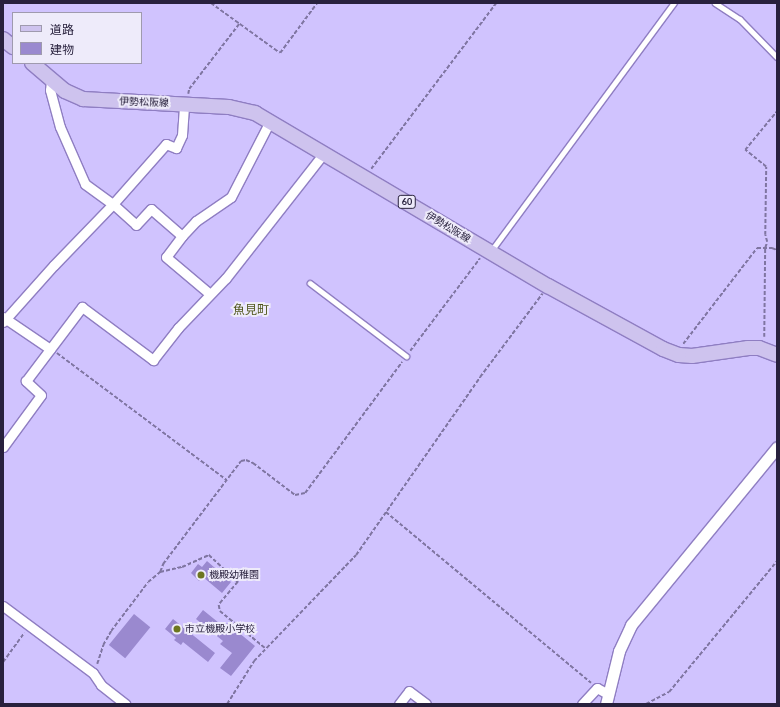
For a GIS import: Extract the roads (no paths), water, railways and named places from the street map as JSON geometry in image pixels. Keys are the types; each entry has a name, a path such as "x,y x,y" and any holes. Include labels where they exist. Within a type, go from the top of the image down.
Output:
{"main road":[{"path":"3,39 12,46"},
{"name":"伊勢松阪線","path":"33,64 51,81 65,91 83,99 241,108 270,121 548,286 651,343 679,355 692,356 748,348 772,353"}],"street":[{"path":"51,81 50,90 60,127 85,184 113,204 136,225 151,209 182,236"},
{"path":"50,349 4,319 113,204 166,144 176,148 182,135 184,104"},
{"path":"210,294 166,257 196,221 231,197 270,121"},
{"path":"3,448 41,395 26,381 82,307 153,360 178,328 226,278 324,153"},
{"path":"607,699 619,651 631,625 777,448"},
{"path":"3,606 94,674 101,685 125,704"},
{"path":"582,704 597,688 607,699"},
{"path":"400,704 409,691 426,704"}],"lane":[{"path":"488,251 674,3"},
{"path":"715,3 740,19 777,57"},
{"path":"310,283 406,356"}],"place":[{"name":"機殿幼稚園","path":"201,575"},
{"name":"市立機殿小学校","path":"177,629"}],"district":[{"name":"魚見町","path":"251,310"}]}
